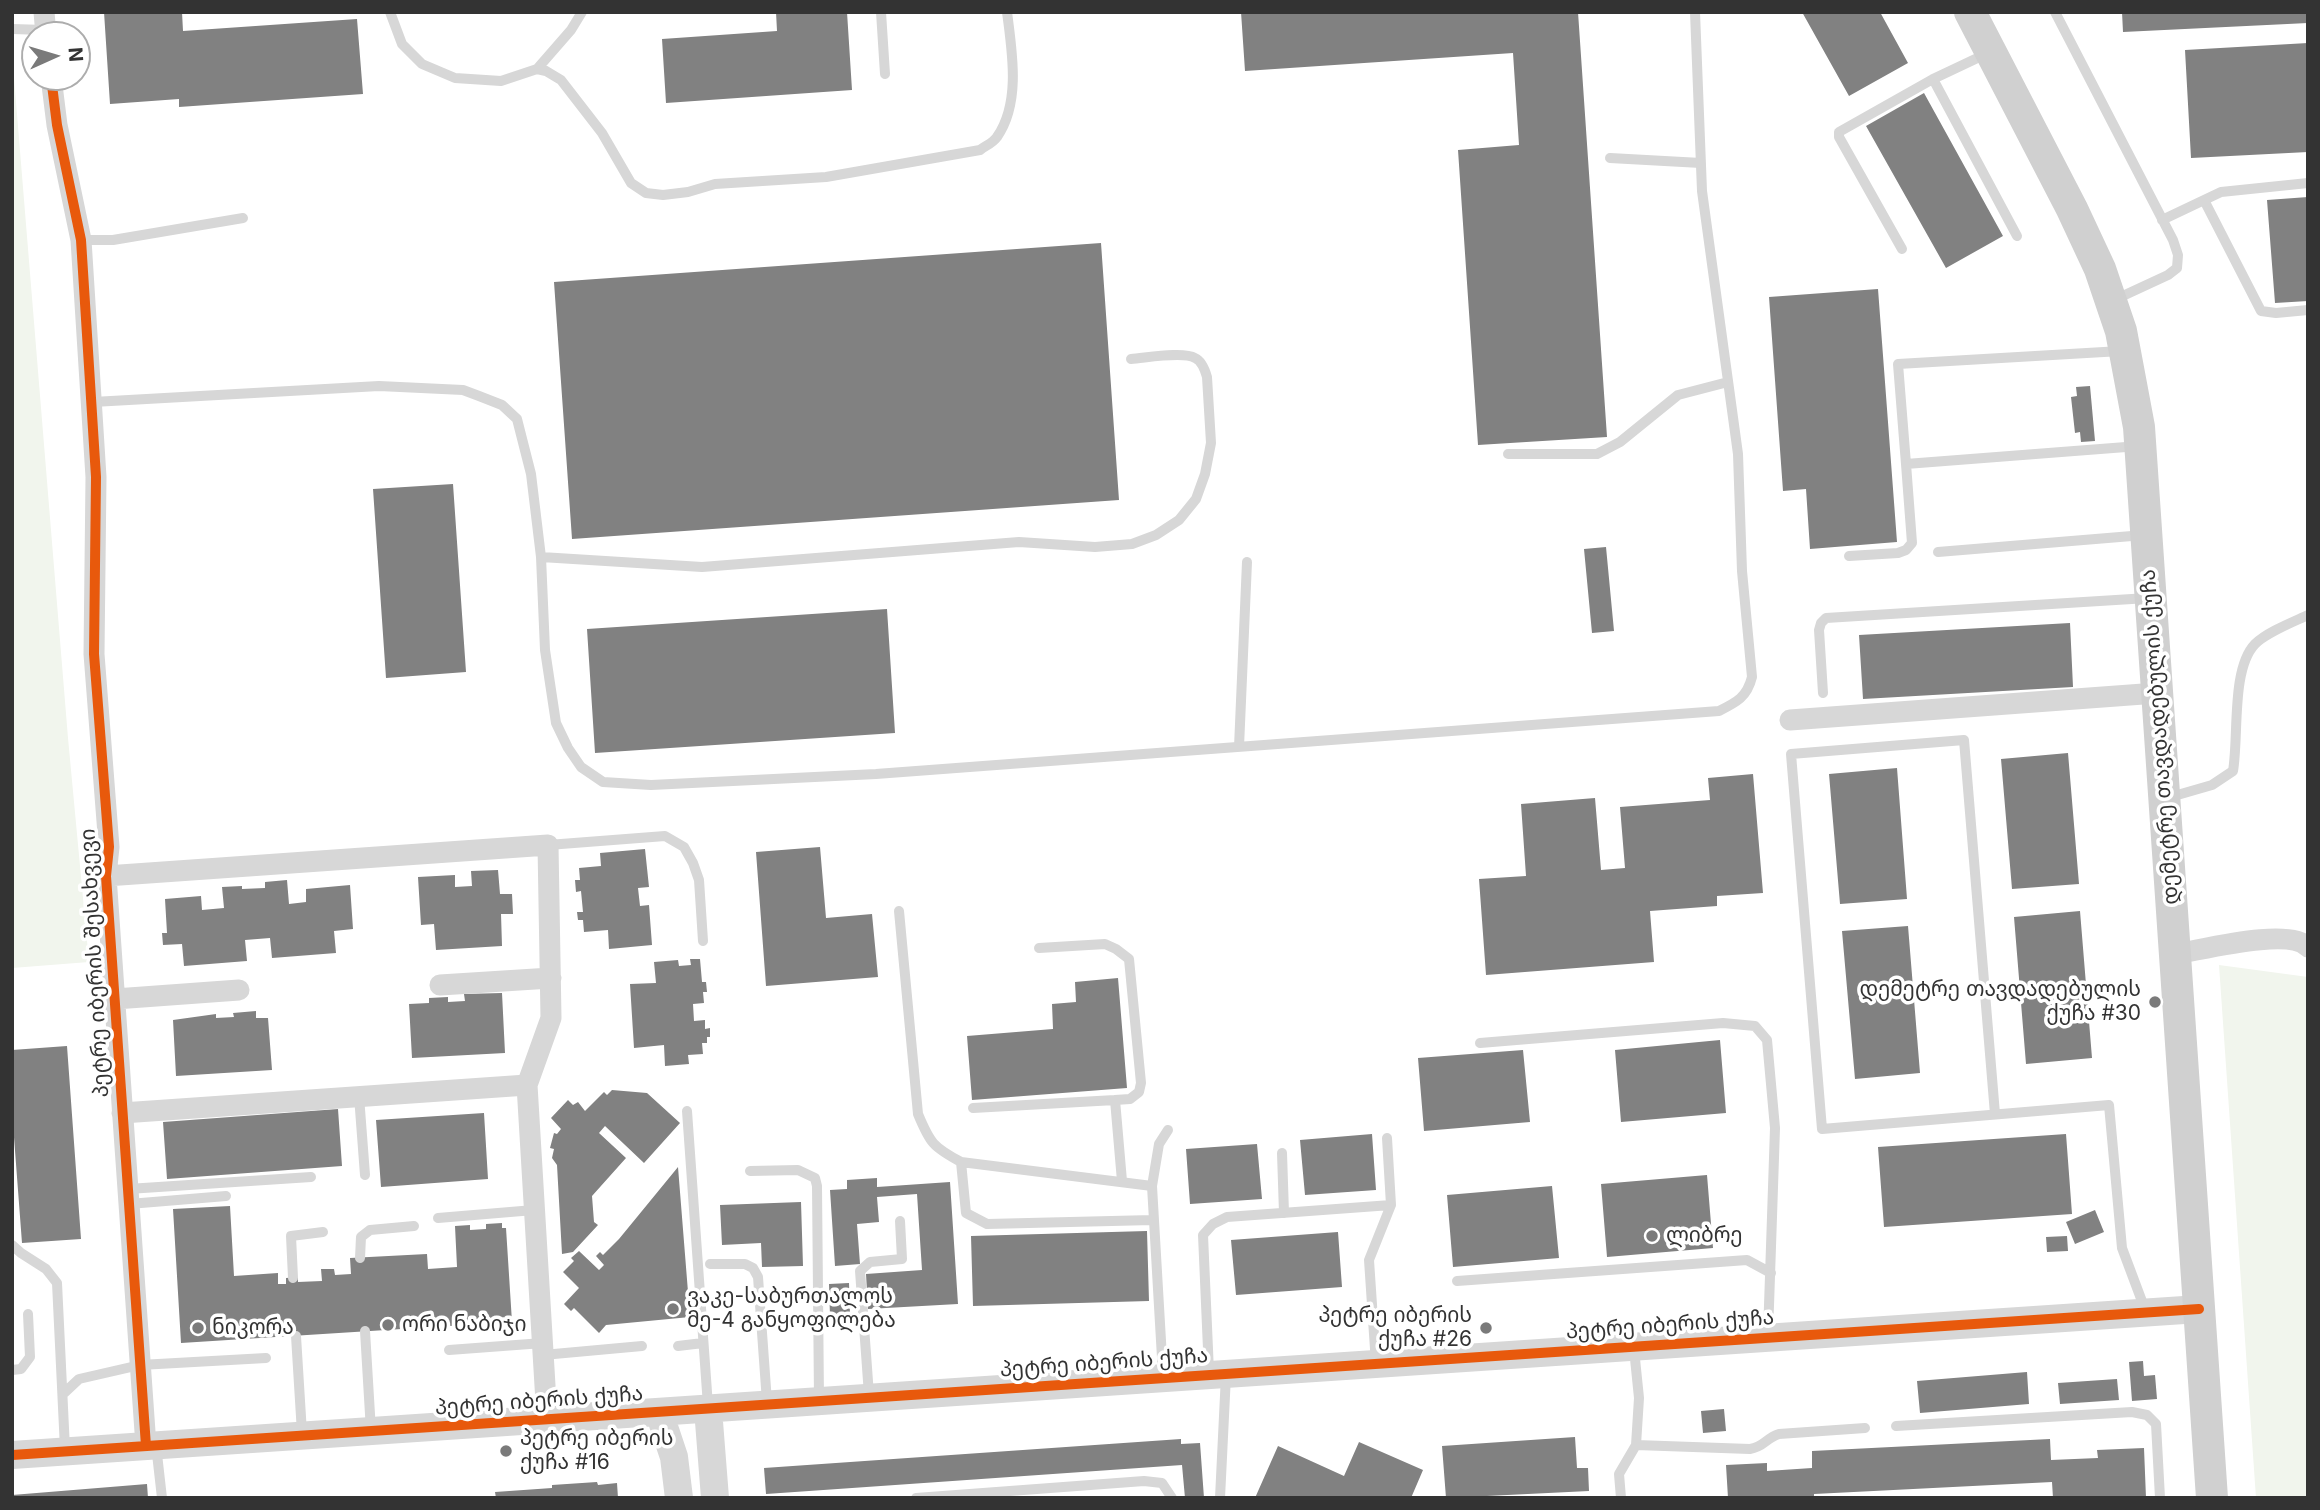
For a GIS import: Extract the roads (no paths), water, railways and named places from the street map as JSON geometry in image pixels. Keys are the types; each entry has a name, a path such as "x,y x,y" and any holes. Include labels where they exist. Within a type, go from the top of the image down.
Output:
{"main road":[{"name":"დემეტრე თავდადებულის ქუჩა","path":"1970,12 2100,269 2121,331 2142,446 2150,598 2212,1498"}],"street":[{"name":"პეტრე იბერის შესახვევი","path":"53,91 57,125 81,240 93,402 96,477 94,654 109,847 106,876 140,1365 151,1446"},
{"path":"1790,720 2157,693"},
{"path":"106,876 548,845 551,1018 527,1086 547,1419"},
{"path":"2175,954 2270,937 2303,942 2308,947"},
{"path":"440,985 551,978"},
{"path":"115,999 239,990"},
{"path":"122,1113 527,1086"},
{"name":"პეტრე იბერის ქუჩა","path":"12,1455 2199,1309"},
{"path":"708,1409 715,1498"},
{"path":"659,1412 674,1457 679,1498"}],"lane":[{"path":"390,12 402,44 422,64 455,78 501,80 537,69 561,80 603,133 631,183 646,193 663,195 688,192 715,184 826,177 979,150 996,139 1007,118 1012,83 1007,12"},
{"path":"537,69 571,30 582,12"},
{"path":"881,12 885,74"},
{"path":"93,402 379,386 463,390 502,405 517,419 531,474 541,557 545,650 556,723 581,767 604,782 651,785 876,774 1719,711 1737,702 1748,692 1752,677 1742,571 1740,480 1702,191 1695,12"},
{"path":"2054,12 2178,255 2177,268 2168,275 2111,302"},
{"path":"1902,249 1839,137 1839,132 1933,79 1990,52"},
{"path":"1933,79 2017,236"},
{"path":"1610,158 1701,163"},
{"path":"2162,220 2205,202 2221,192 2308,183"},
{"path":"2205,202 2261,311 2276,313 2308,310"},
{"path":"81,240 113,240 243,218"},
{"path":"1849,556 1898,553 1906,550 1912,543 1898,364 2125,351"},
{"path":"541,557 702,567 1019,542 1095,547 1132,544 1156,535 1180,520 1196,499 1205,474 1211,443 1207,377 1204,367 1195,357 1181,355 1131,359"},
{"path":"1508,454 1597,454 1620,442 1678,396 1728,382"},
{"path":"1906,464 2142,446"},
{"path":"1938,552 2147,535"},
{"path":"1239,747 1247,562"},
{"path":"1823,693 1819,631 1826,618 2150,598"},
{"path":"2164,799 2212,785 2233,771 2241,668 2255,644 2308,615"},
{"path":"1995,1115 1964,740 1791,754 1822,1129 1995,1115 2109,1105 2122,1248 2146,1313"},
{"path":"548,845 665,836 684,847 699,880 703,941"},
{"path":"899,911 918,1114 929,1141 961,1162 1152,1186"},
{"path":"972,1108 1130,1099 1139,1093 1129,959 1105,944 1039,948"},
{"path":"1480,1043 1723,1023 1755,1026 1767,1040 1775,1128 1768,1338"},
{"path":"359,1096 365,1175"},
{"path":"1115,1100 1122,1181"},
{"path":"687,1111 708,1409"},
{"path":"1163,1378 1152,1186 1159,1144 1168,1130"},
{"path":"1376,1364 1370,1260 1391,1205 1387,1138"},
{"path":"1282,1153 1284,1213"},
{"path":"961,1162 966,1213 987,1224 1153,1220"},
{"path":"750,1171 799,1170 815,1178 818,1401"},
{"path":"129,1196 311,1177"},
{"path":"129,1196 226,1196"},
{"path":"1220,1498 1218,1375 1203,1235 1213,1224 1227,1217 1391,1205"},
{"path":"438,1218 534,1210"},
{"path":"869,1398 860,1270 870,1262 902,1259 900,1221"},
{"path":"360,1258 361,1237 370,1230 414,1226"},
{"path":"293,1278 291,1236 323,1232"},
{"path":"12,1245 46,1269 57,1283 65,1451"},
{"path":"1457,1281 1746,1260 1771,1273"},
{"path":"710,1264 745,1264 754,1268 758,1277 767,1405"},
{"path":"12,1370 20,1369 30,1357 28,1314"},
{"path":"365,1331 371,1431"},
{"path":"296,1336 302,1436"},
{"path":"678,1346 704,1343"},
{"path":"449,1350 642,1346"},
{"path":"1621,1498 1619,1474 1636,1445 1639,1398 1633,1346"},
{"path":"63,1395 79,1379 140,1365 266,1358"},
{"path":"1896,1426 2132,1412 2147,1415 2156,1424 2160,1498"},
{"path":"1636,1445 1750,1449 1760,1448 1779,1434 1865,1428"},
{"path":"151,1446 162,1498"},
{"path":"916,1498 1144,1481 1162,1483 1172,1498"}],"place":[{"name":"დემეტრე თავდადებულის ქუჩა #30","path":"2155,1002"},
{"name":"ლიბრე","path":"1652,1236"},
{"name":"ვაკე-საბურთალოს მე-4 განყოფილება","path":"673,1309"},
{"name":"ორი ნაბიჯი","path":"388,1325"},
{"name":"ნიკორა","path":"198,1328"},
{"name":"პეტრე იბერის ქუჩა #26","path":"1486,1328"},
{"name":"პეტრე იბერის ქუჩა #16","path":"506,1451"}]}
